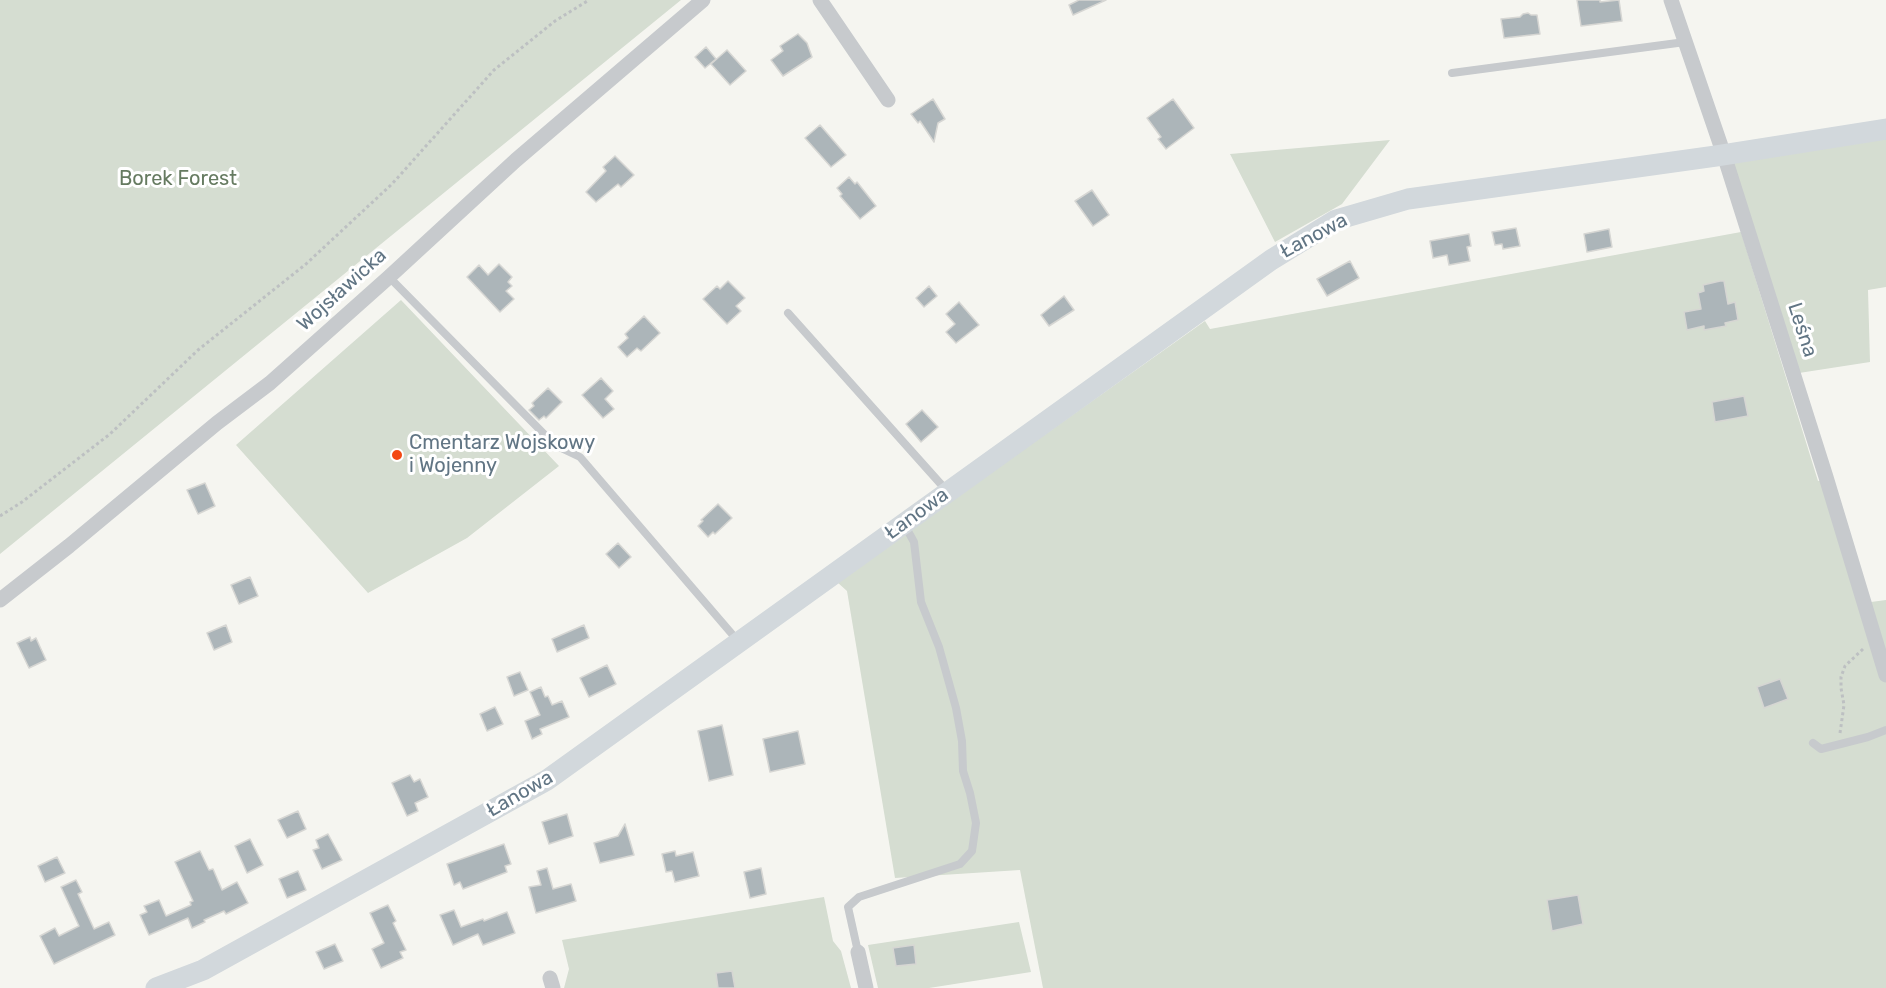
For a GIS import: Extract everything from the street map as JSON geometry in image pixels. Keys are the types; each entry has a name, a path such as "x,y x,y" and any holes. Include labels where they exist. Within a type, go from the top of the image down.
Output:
{"street":[{"name":"Wojsławicka","path":"0,600 270,382 516,160 703,0"},
{"path":"820,0 888,100"},
{"name":"Leśna","path":"1671,0 1886,675"},
{"name":"Łanowa","path":"156,988 203,970 547,780 1271,260 1336,220 1408,199 1886,129"},
{"path":"858,952 866,988"}],"lane":[{"path":"1452,73 1685,42"},
{"path":"389,277 545,435 559,447 580,457 739,642"},
{"path":"788,313 948,492"},
{"path":"858,952 848,907 859,897 960,864 972,851 976,823 963,771 962,741 956,708 939,647 921,602 914,542 904,524"},
{"path":"1813,743 1821,749 1886,730"}],"path":[{"path":"0,516 22,502 110,434 198,350 306,264 392,184 494,70 555,21 589,0"},
{"path":"1831,747 1836,741 1844,716 1841,677 1845,666 1875,637"}],"green space":[{"name":"Borek Forest","path":"0,0 681,0 0,554"},
{"path":"1886,138 1886,287 1868,290 1870,362 1799,373 1733,161"},
{"path":"1390,140 1342,204 1275,242 1230,154"},
{"path":"1741,232 1818,481 1832,478 1871,602 1886,600 1886,988 1043,988 1020,870 895,878 847,591 837,582 1205,321 1210,329"},
{"name":"Cmentarz Wojskowy i Wojenny","path":"401,300 559,466 467,538 368,593 236,445"},
{"path":"824,897 833,941 841,951 851,988 564,988 569,969 562,940"},
{"path":"1019,922 1031,972 929,988 878,988 868,945"}],"building":[{"path":"1079,0 1106,0 1073,15 1069,5"},
{"path":"1577,0 1600,0 1600,2 1619,0 1622,21 1581,26"},
{"path":"1528,13 1537,15 1540,34 1504,38 1501,19 1520,17"},
{"path":"798,34 807,43 812,57 783,76 771,60 783,51 780,46"},
{"path":"706,47 716,59 705,68 695,57"},
{"path":"727,50 746,71 730,85 711,64"},
{"path":"933,99 945,119 938,123 934,142 920,121 918,123 911,114"},
{"path":"1173,99 1194,128 1166,149 1158,139 1161,137 1147,118"},
{"path":"820,125 846,155 831,167 805,138"},
{"path":"615,156 634,175 621,187 618,184 596,202 586,192 606,171 603,167"},
{"path":"849,177 855,184 857,182 876,206 860,219 840,196 842,194 837,188"},
{"path":"1092,190 1109,215 1093,226 1075,201"},
{"path":"1516,228 1520,246 1503,249 1502,244 1495,245 1492,232"},
{"path":"1609,229 1612,247 1587,252 1584,234"},
{"path":"1469,234 1471,246 1467,247 1470,261 1449,265 1447,255 1433,258 1430,241"},
{"path":"1350,261 1359,278 1327,296 1317,279"},
{"path":"499,264 512,277 508,282 512,286 506,291 514,299 500,312 467,277 479,265 488,275"},
{"path":"728,281 745,298 736,306 741,311 727,324 703,299 717,286 720,289"},
{"path":"1724,281 1728,304 1735,302 1738,320 1725,323 1726,326 1704,330 1704,326 1687,330 1684,312 1701,309 1698,293 1704,291 1703,285"},
{"path":"929,286 937,296 924,307 916,298"},
{"path":"1064,296 1074,310 1049,326 1041,315"},
{"path":"959,302 979,325 956,343 946,332 955,324 946,314"},
{"path":"644,316 660,333 641,351 637,348 627,357 618,347 628,338 625,334"},
{"path":"601,378 613,391 605,399 614,409 603,418 582,395"},
{"path":"548,388 562,402 546,418 544,416 539,420 529,410 534,406 532,403"},
{"path":"1744,396 1748,416 1715,422 1712,402"},
{"path":"922,410 938,427 921,442 906,424"},
{"path":"205,483 215,506 198,514 187,490"},
{"path":"718,504 732,518 715,534 713,532 708,537 698,526 703,521 701,520"},
{"path":"618,543 631,557 619,568 606,554"},
{"path":"250,577 258,596 239,604 231,585"},
{"path":"226,625 232,642 214,650 207,633"},
{"path":"584,625 589,638 557,652 552,639"},
{"path":"30,637 31,641 36,638 46,660 29,668 17,643"},
{"path":"607,665 616,684 589,697 580,678"},
{"path":"520,672 528,690 514,696 507,677"},
{"path":"1780,679 1788,699 1764,708 1757,687"},
{"path":"541,687 545,697 548,696 552,705 562,701 569,717 540,729 542,734 532,739 525,721 540,715 530,692"},
{"path":"495,707 503,724 487,731 480,714"},
{"path":"722,725 733,775 709,781 698,731"},
{"path":"798,731 805,764 770,772 763,739"},
{"path":"410,775 414,782 420,779 428,797 415,803 418,811 407,816 392,783"},
{"path":"298,811 306,829 287,838 278,820"},
{"path":"567,814 573,836 549,844 542,822"},
{"path":"625,824 634,855 600,863 594,843 618,836"},
{"path":"328,834 342,860 322,869 313,850 319,848 316,840"},
{"path":"250,839 263,865 247,873 235,846"},
{"path":"504,844 511,864 505,866 507,872 463,889 460,882 454,885 447,864"},
{"path":"200,851 209,870 213,869 222,890 237,882 248,903 226,914 224,911 192,928 188,918 149,935 140,915 147,912 144,906 159,900 166,916 191,905 190,902 193,901 175,862"},
{"path":"675,851 676,856 693,852 699,876 675,882 672,871 666,872 662,854"},
{"path":"57,857 65,873 45,882 38,866"},
{"path":"547,868 553,889 571,884 576,901 536,913 529,887 541,885 537,871"},
{"path":"761,868 766,894 750,898 744,872"},
{"path":"298,871 306,890 287,898 279,879"},
{"path":"76,880 82,892 78,894 94,929 109,922 115,935 54,964 40,936 55,928 59,936 79,926 61,887"},
{"path":"1578,895 1583,924 1552,931 1547,900"},
{"path":"388,905 396,921 393,923 406,950 400,952 403,958 381,968 372,949 384,943 370,913"},
{"path":"454,910 461,927 507,912 515,933 483,945 478,934 453,945 440,915"},
{"path":"335,944 343,961 324,969 316,952"},
{"path":"914,945 916,964 896,966 893,948"},
{"path":"732,971 735,988 718,988 716,973"}],"place":[{"name":"Cmentarz Wojskowy i Wojenny","path":"397,455"}]}
